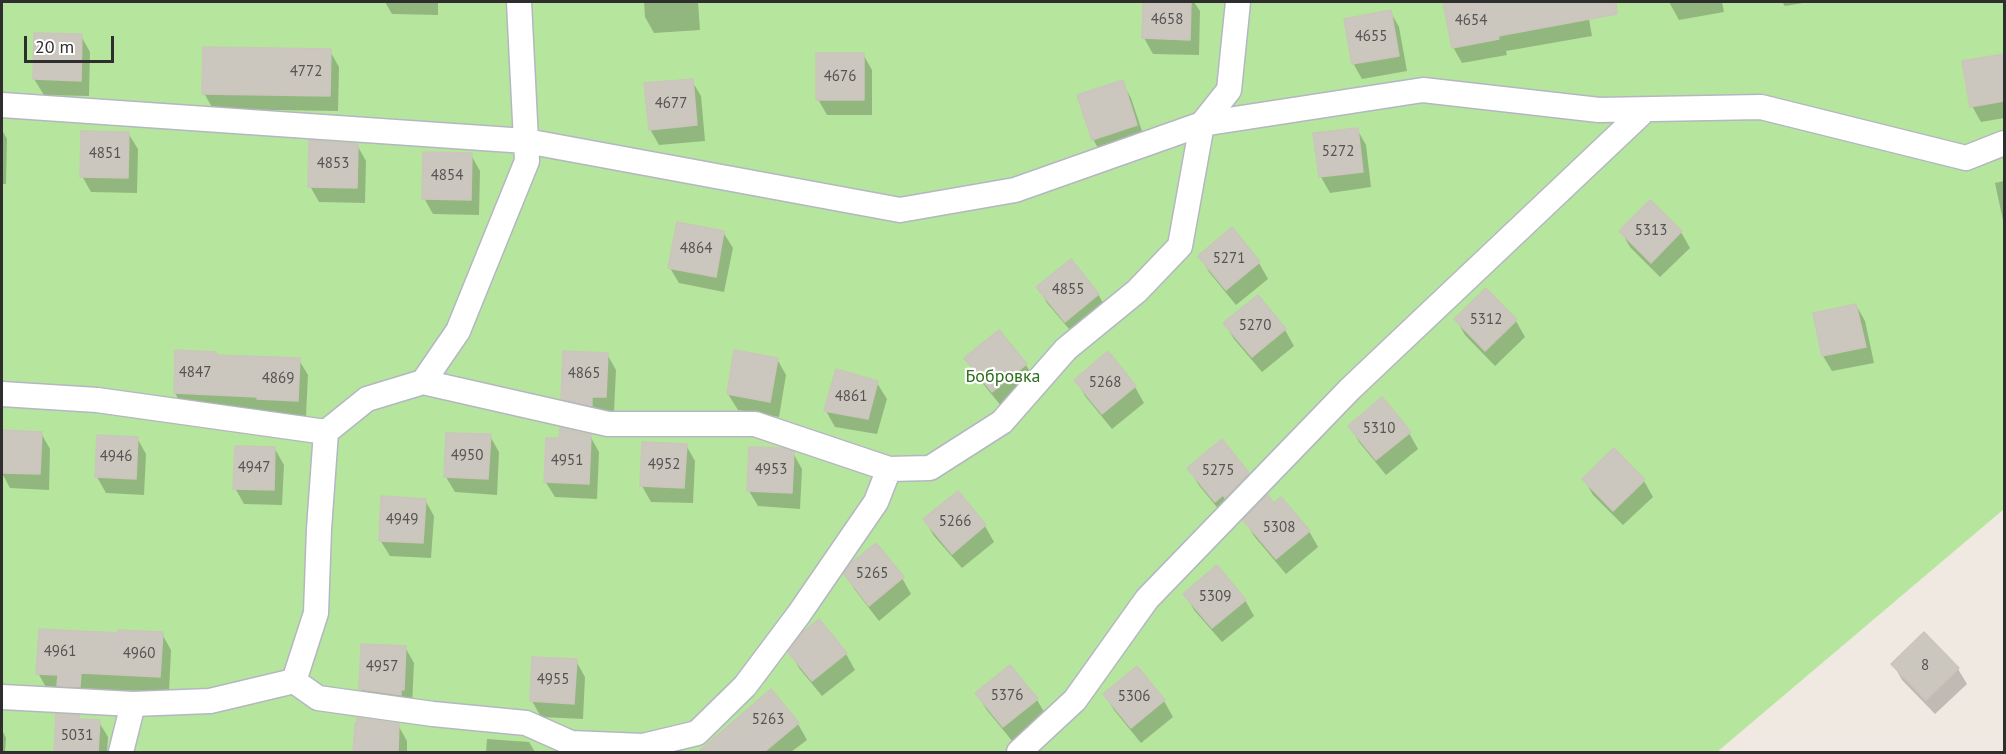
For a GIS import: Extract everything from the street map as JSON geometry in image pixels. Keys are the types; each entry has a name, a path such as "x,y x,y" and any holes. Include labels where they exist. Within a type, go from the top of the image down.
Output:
{"street":[{"path":"423,382 458,331 527,161 519,2"},
{"path":"2,394 97,400 326,432 367,399 423,382 608,424 755,424 889,469 930,468 1002,422 1066,349 1137,291 1180,246 1202,124 1229,90 1238,2"},
{"path":"2,105 526,141 900,210 1015,189 1202,124 1423,90 1599,110 1761,107 1966,158 2004,143"},
{"path":"1019,753 1075,700 1147,599 1350,389 1645,110"},
{"path":"294,681 316,613 326,432"},
{"path":"2,697 133,704 210,701 294,681 318,698 433,714 526,723 571,743 643,746 697,733 746,686 876,502 889,469"},
{"path":"121,753 133,704"}],"green space":[{"name":"Бобровка","path":"2,2 2004,2 2004,509 1717,752 2,752"}],"building":[{"path":"1143,2 1191,2 1190,40 1142,38"},
{"path":"1443,2 1616,2 1617,14 1498,36 1499,39 1452,48"},
{"path":"1391,10 1399,56 1352,64 1344,19"},
{"path":"34,33 82,34 81,81 33,79"},
{"path":"203,47 331,49 330,96 202,94"},
{"path":"816,53 864,53 864,100 816,100"},
{"path":"2004,54 2004,101 1970,107 1962,61"},
{"path":"693,79 697,125 649,130 644,83"},
{"path":"1123,80 1137,125 1092,140 1077,95"},
{"path":"1358,128 1363,172 1319,177 1313,133"},
{"path":"81,131 129,132 128,178 80,177"},
{"path":"309,140 358,144 357,188 308,187"},
{"path":"423,152 472,153 471,200 422,199"},
{"path":"1650,200 1682,231 1651,263 1619,231"},
{"path":"677,222 724,231 716,277 668,268"},
{"path":"1232,227 1260,262 1226,290 1198,256"},
{"path":"1071,259 1099,294 1065,322 1036,287"},
{"path":"1486,288 1517,320 1485,351 1454,319"},
{"path":"1258,295 1286,329 1252,357 1223,323"},
{"path":"1856,304 1866,347 1822,356 1813,313"},
{"path":"999,330 1027,364 992,392 964,358"},
{"path":"175,350 216,352 216,355 300,358 298,401 174,393"},
{"path":"734,350 778,358 770,402 727,394"},
{"path":"563,351 608,353 606,397 592,397 592,406 561,399"},
{"path":"1108,351 1136,386 1102,414 1074,380"},
{"path":"836,369 878,381 868,419 824,411"},
{"path":"1382,397 1411,432 1376,460 1348,426"},
{"path":"560,428 591,435 589,484 544,482 546,438 559,438"},
{"path":"2,430 42,432 40,474 2,473"},
{"path":"446,433 491,434 488,479 444,477"},
{"path":"97,435 138,437 136,479 95,477"},
{"path":"1222,439 1249,473 1225,498 1223,495 1215,502 1187,468"},
{"path":"642,442 687,444 684,488 640,486"},
{"path":"235,446 275,447 274,490 233,489"},
{"path":"749,447 782,448 794,452 792,493 747,491"},
{"path":"1614,448 1645,480 1613,511 1582,479"},
{"path":"958,491 986,525 952,554 923,519"},
{"path":"1267,495 1274,503 1281,497 1310,531 1276,559 1243,520"},
{"path":"381,496 426,499 423,543 379,541"},
{"path":"876,543 904,577 869,606 844,574 851,563"},
{"path":"1217,565 1246,600 1212,628 1183,594"},
{"path":"819,619 847,653 812,681 788,652 804,631"},
{"path":"39,629 118,633 118,630 163,632 160,677 81,673 80,687 57,686 58,675 36,674"},
{"path":"1924,632 1959,668 1926,700 1891,664"},
{"path":"361,644 406,646 404,690 401,690 401,695 359,689"},
{"path":"532,657 577,659 574,704 530,701"},
{"path":"1010,665 1038,699 1003,727 975,693"},
{"path":"1137,666 1165,700 1131,728 1103,694"},
{"path":"771,689 799,723 763,753 697,753"},
{"path":"56,714 79,715 79,719 100,720 98,753 54,753"},
{"path":"357,718 399,724 398,753 353,753"}]}
